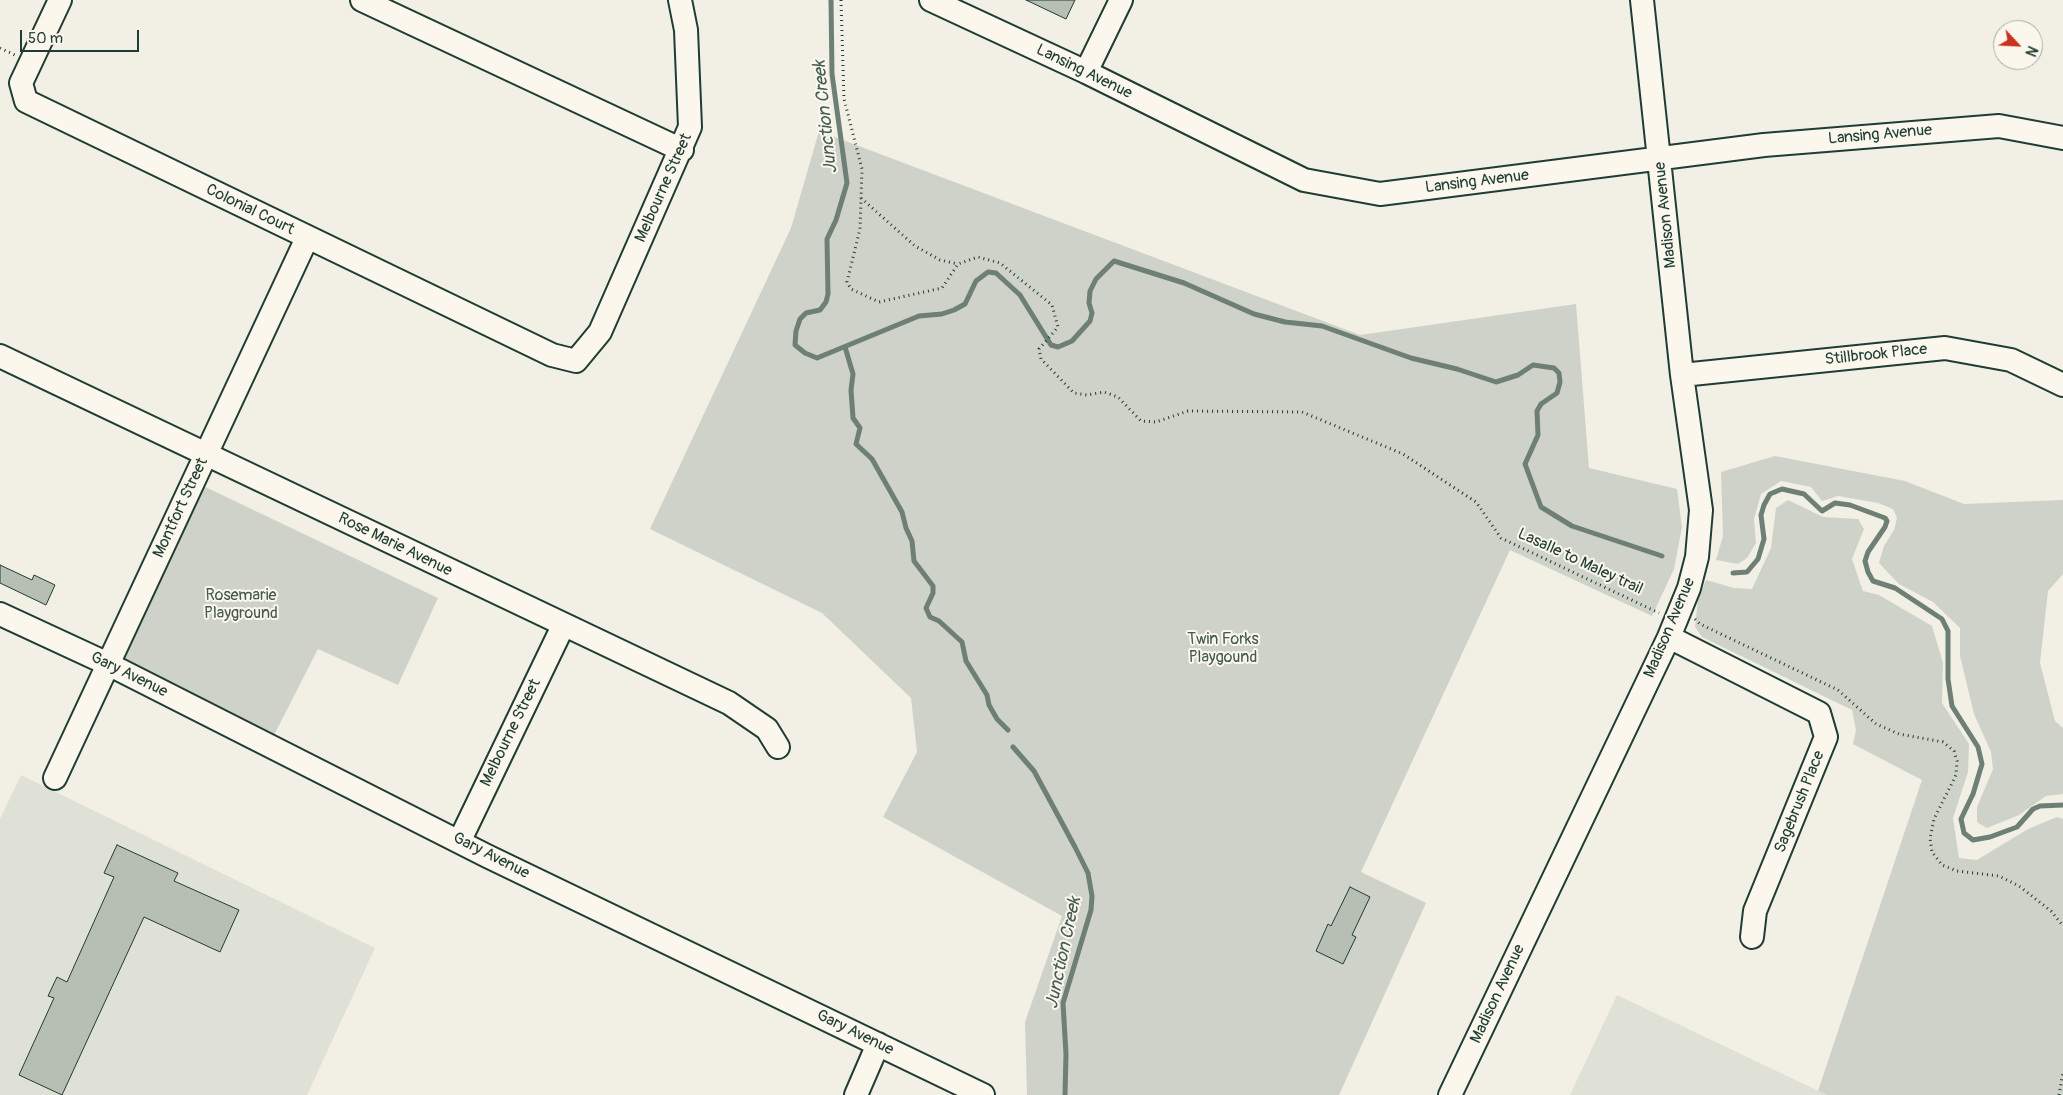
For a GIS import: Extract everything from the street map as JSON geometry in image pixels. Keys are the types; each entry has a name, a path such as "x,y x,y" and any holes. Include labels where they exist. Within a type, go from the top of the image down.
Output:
{"street":[{"name":"Colonial Court","path":"60,0 21,83 26,101 552,355 576,361"},
{"path":"362,0 682,150"},
{"name":"Melbourne Street","path":"576,361 600,332 682,150 690,127 686,30 680,0"},
{"name":"Lansing Avenue","path":"931,0 1086,72 1304,180 1380,194 1764,145 1999,126 2063,138"},
{"path":"1086,72 1121,0"},
{"name":"Madison Avenue","path":"1450,1095 1669,637 1689,588 1700,533 1700,510 1682,375 1642,0"},
{"name":"Montfort Street","path":"55,778 307,238"},
{"name":"Stillbrook Place","path":"1682,375 1945,348 2011,360 2063,385"},
{"name":"Rose Marie Avenue","path":"0,356 563,626 729,703 767,729 778,747"},
{"name":"Gary Avenue","path":"0,614 108,664 460,840 486,856 983,1095"},
{"name":"Melbourne Street","path":"460,840 563,626"},
{"name":"Sagebrush Place","path":"1669,637 1819,713 1826,737 1755,911 1752,937"},
{"path":"856,1095 878,1044"}],"path":[{"path":"841,0 844,99 862,169 861,198 860,229 847,282 851,289 879,302 942,288 958,264 940,260 915,246 861,198"},
{"name":"Lasalle to Maley trail","path":"958,264 978,257 1000,263 1052,305 1058,326 1039,349 1040,359 1074,393 1087,396 1104,392 1118,397 1141,421 1156,422 1188,411 1302,412 1403,454 1476,502 1501,538 1659,613"},
{"path":"1695,618 1700,624 1838,690 1876,724 1899,734 1942,742 1954,751 1957,761 1956,775 1934,820 1930,838 1932,852 1942,865 1957,872 1999,876 2019,886 2051,911 2063,926"},
{"path":"2059,1095 2063,1072"}],"shaded area":[{"path":"21,775 375,948 307,1095 0,1095 0,819"},
{"path":"1617,995 1827,1095 1570,1095"}],"green space":[{"name":"Twin Forks Playgound","path":"819,131 1360,335 1576,304 1589,468 1677,489 1682,527 1674,569 1652,616 1510,550 1361,872 1426,903 1339,1095 1027,1095 1025,1022 1062,916 883,817 917,752 911,698 822,613 650,529 791,228"},
{"path":"1775,456 1905,481 1964,504 2063,500 2063,574 2048,591 2040,663 2055,721 2063,728 2063,794 2046,796 2019,815 1987,828 1977,822 1977,807 1993,769 1991,752 1974,714 1960,656 1960,628 1933,602 1899,584 1879,563 1884,546 1894,530 1897,518 1893,509 1878,503 1838,496 1822,501 1811,487 1781,481 1761,494 1754,519 1756,543 1747,558 1738,564 1716,560 1723,536 1721,472"},
{"name":"Rosemarie Playground","path":"199,484 438,598 398,685 318,649 272,739 122,663 123,647"},
{"path":"1788,500 1823,517 1858,519 1864,529 1852,559 1863,591 1879,595 1932,626 1943,663 1942,703 1969,744 1968,772 1953,818 1959,858 1977,860 2028,829 2057,817 2063,819 2063,1095 1827,1095 1818,1091 1922,780 1853,744 1856,730 1852,710 1702,637 1695,627 1698,599 1706,580 1734,588 1752,589 1771,548 1776,508"}],"building":[{"path":"1026,0 1075,0 1066,19"},
{"path":"0,565 32,580 34,575 55,585 46,605 0,583"},
{"path":"117,845 178,873 174,881 239,910 220,952 144,917 62,1095 19,1075 54,998 48,996 57,977 67,982 114,877 104,873"},
{"path":"1350,887 1370,897 1352,935 1356,937 1343,964 1316,951 1328,924 1331,926"}],"waterway":[{"path":"831,0 832,74 847,183 836,220 827,239 828,294 826,302 820,310 806,313 800,319 796,331 795,345 805,353 817,358 919,316 942,314 954,310 965,304 976,281 988,272 996,273 1020,295 1051,345 1058,347 1072,341 1090,321 1092,313 1089,303 1090,291 1096,279 1114,261 1184,283 1254,314 1285,322 1322,326 1411,358 1457,369 1496,382 1518,375 1533,365 1554,368 1559,373 1560,382 1557,393 1541,404 1537,411 1538,435 1525,464 1541,507 1572,526 1662,556"},
{"name":"Junction Creek","path":"845,347 853,374 851,390 853,418 860,428 856,444 872,459 902,512 912,541 914,561 933,586 933,593 926,608 930,617 939,621 962,642 966,661 987,695 989,705 997,719 1008,730"},
{"path":"1733,573 1747,572 1758,559 1764,539 1761,515 1764,505 1770,494 1782,489 1804,494 1822,511 1835,503 1850,505 1885,518 1887,521 1885,527 1868,552 1865,561 1868,572 1873,581 1895,588 1942,619 1948,631 1948,679 1952,706 1978,747 1982,764 1973,794 1961,819 1964,833 1973,840 1990,837 2017,827 2033,809 2040,806 2063,805"},
{"name":"Junction Creek","path":"1013,747 1034,771 1075,847 1088,873 1092,896 1091,910 1063,1003 1066,1054 1065,1095"}]}
